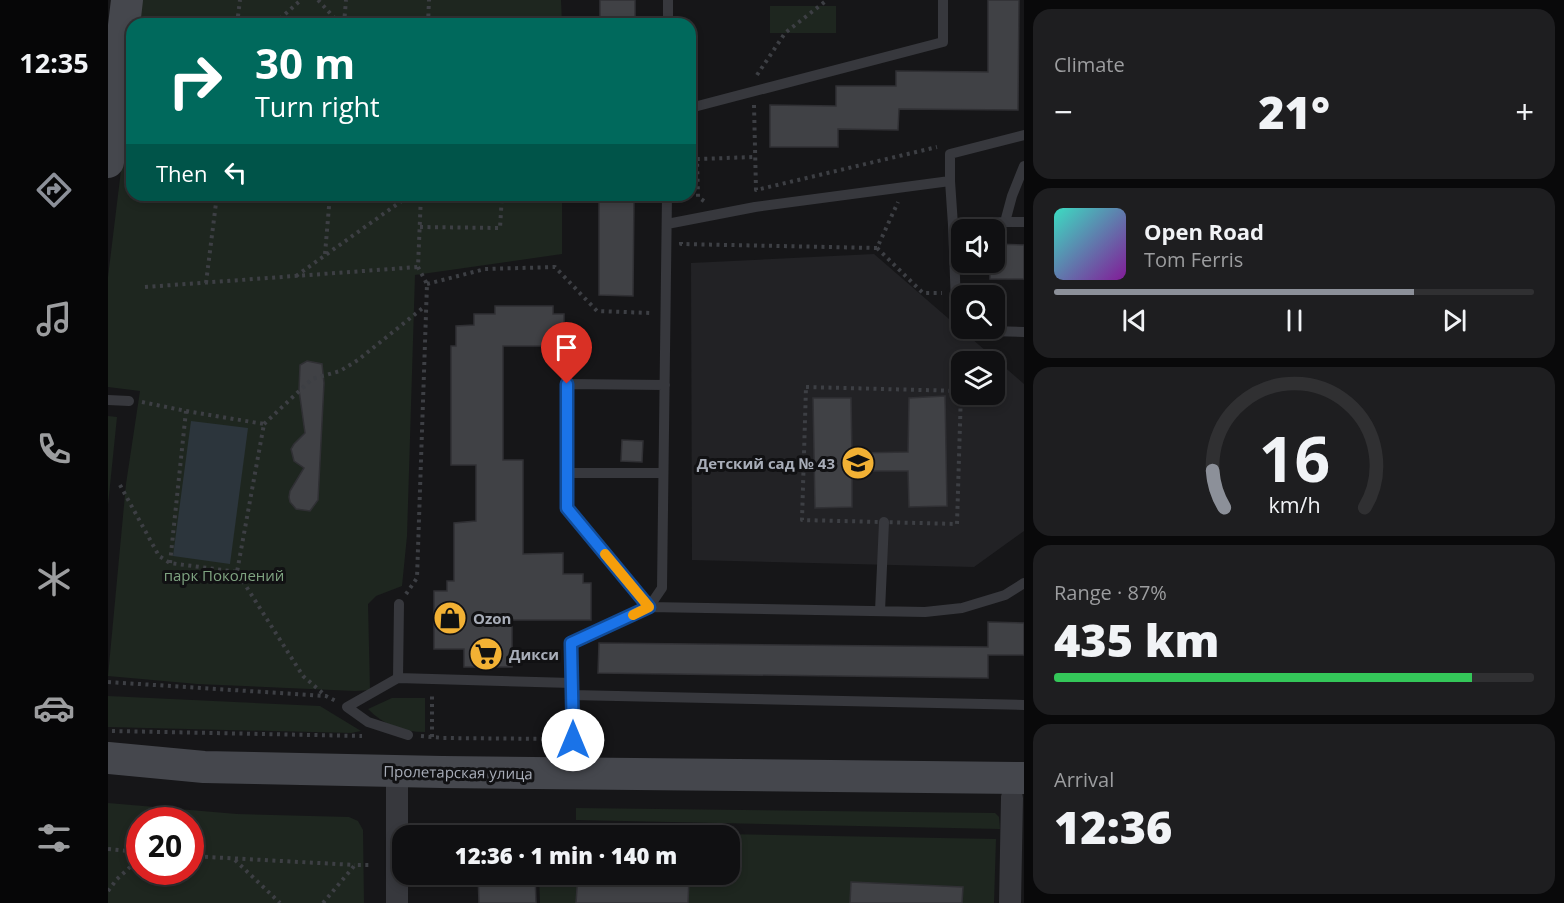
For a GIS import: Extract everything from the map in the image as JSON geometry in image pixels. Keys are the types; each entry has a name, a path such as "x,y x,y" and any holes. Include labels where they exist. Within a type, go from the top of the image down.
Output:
{"main road":[{"path":"108,162 127,0"},
{"name":"Пролетарская улица","path":"108,758 397,782 1020,792"},
{"name":"Пролетарская улица","path":"108,779 222,789 572,774 1020,792"}],"street":[{"path":"397,782 397,903"},
{"path":"1010,903 1020,792"}],"lane":[{"path":"668,0 668,18"},
{"path":"696,106 942,42 943,0"},
{"path":"953,219 950,154 1024,135"},
{"path":"1024,166 1005,222 1024,222"},
{"path":"667,224 755,207 950,181"},
{"path":"649,607 662,588 667,201"},
{"path":"1005,331 1024,332"},
{"path":"649,607 567,508 567,384 665,385"},
{"path":"108,400 129,401"},
{"path":"567,473 663,473"},
{"path":"880,611 884,522"},
{"path":"572,774 571,643 649,607 925,612 962,608 1005,595 1024,584"},
{"path":"398,678 399,604"},
{"path":"408,735 368,722 347,707 398,678 572,683"},
{"path":"572,695 1024,705"}],"path":[{"path":"238,18 240,0"},
{"path":"281,18 301,0"},
{"path":"318,0 336,18"},
{"path":"343,18 346,0"},
{"path":"428,18 429,0"},
{"path":"818,6 819,0"},
{"path":"827,0 784,33 752,82 756,190 939,146 950,154"},
{"path":"713,199 703,201 698,197 697,159 755,157"},
{"path":"877,248 904,188"},
{"path":"206,283 216,201"},
{"path":"325,255 330,201"},
{"path":"296,276 402,201"},
{"path":"399,604 417,578 427,284 418,267 421,201"},
{"path":"420,227 500,228 502,201"},
{"path":"681,221 681,244 877,248 923,293 951,292"},
{"path":"145,287 418,267"},
{"path":"427,284 485,269 555,267 597,311 666,313"},
{"path":"347,707 326,696 303,676 237,572 264,424 312,380 340,370 358,360 425,307"},
{"path":"806,387 961,391 957,524 884,522 802,520 806,387"},
{"path":"129,401 264,424"},
{"path":"170,562 186,411"},
{"path":"120,485 159,556 170,562 237,572"},
{"path":"432,679 432,737"},
{"path":"108,682 326,696"},
{"path":"108,730 364,736"},
{"path":"408,735 573,740"},
{"path":"108,849 126,851"},
{"path":"204,857 370,865"},
{"path":"235,859 280,903"},
{"path":"323,903 355,865"},
{"path":"108,891 126,871"}],"shaded area":[{"name":"Детский сад № 43","path":"874,254 951,321 951,339 972,339 986,351 951,351 951,405 1005,405 1005,368 1024,384 1024,531 974,567 692,560 691,263"},
{"path":"191,421 248,428 230,564 173,556"}],"green space":[{"path":"142,0 561,0 562,18 140,18"},
{"path":"770,6 836,6 836,33 770,33"},
{"name":"парк Поколений","path":"126,129 126,201 562,201 562,254 415,275 407,536 402,586 376,596 368,604 370,690 197,684 108,676 126,484 140,391 108,387 108,277"},
{"path":"108,416 117,417 108,505"},
{"path":"108,696 320,706 361,731 351,733 108,727"},
{"path":"392,698 425,698 425,732 409,731 394,726 380,719 368,709"},
{"path":"108,803 155,807 126,807 126,885 204,885 204,811 349,817 358,821 363,830 364,903 108,903"},
{"path":"576,808 995,813 999,817 1000,829 576,820"},
{"path":"740,834 996,839 994,903 962,903 962,887 852,882 850,903 688,903 689,885 740,885"},
{"path":"539,885 577,885 576,903 540,903"}],"building":[{"path":"600,0 635,0 635,18 600,18"},
{"path":"988,0 1019,0 1018,110 899,109 898,130 838,129 838,147 770,147 770,105 836,106 836,86 896,86 896,71 988,72"},
{"path":"599,201 634,201 633,296 599,295"},
{"path":"1005,244 1024,245 1024,279 990,279 990,273 1005,273"},
{"path":"495,306 553,306 553,314 564,314 564,346 503,346 503,460 523,460 523,554 563,553 563,574 583,574 583,583 591,583 591,620 512,620 512,667 464,667 464,649 434,649 434,591 447,591 447,581 454,581 454,523 476,521 476,465 451,465 451,346 456,346 456,326 474,325 474,314 495,314"},
{"path":"307,361 322,364 324,383 318,500 310,511 296,509 289,497 290,491 304,468 294,461 291,449 305,433 299,390 300,365"},
{"path":"945,396 947,506 909,507 908,471 852,471 852,507 815,508 813,398 851,398 852,453 908,452 909,398"},
{"path":"622,440 643,441 642,462 621,461"},
{"path":"988,622 1024,623 1024,655 988,655 988,678 598,673 599,643 988,647"},
{"path":"851,882 963,887 962,903 850,903"},
{"path":"478,885 535,885 536,903 479,903"},
{"path":"577,885 689,885 688,903 576,903"}],"slow traffic":[{"path":"605,554 649,607 633,615"}],"place":[{"name":"Детский сад № 43","path":"858,463"},
{"name":"Ozon","path":"450,618"},
{"name":"Дикси","path":"486,654"}],"route":[{"path":"567,384 567,508 649,607 571,643 573,740"}]}
